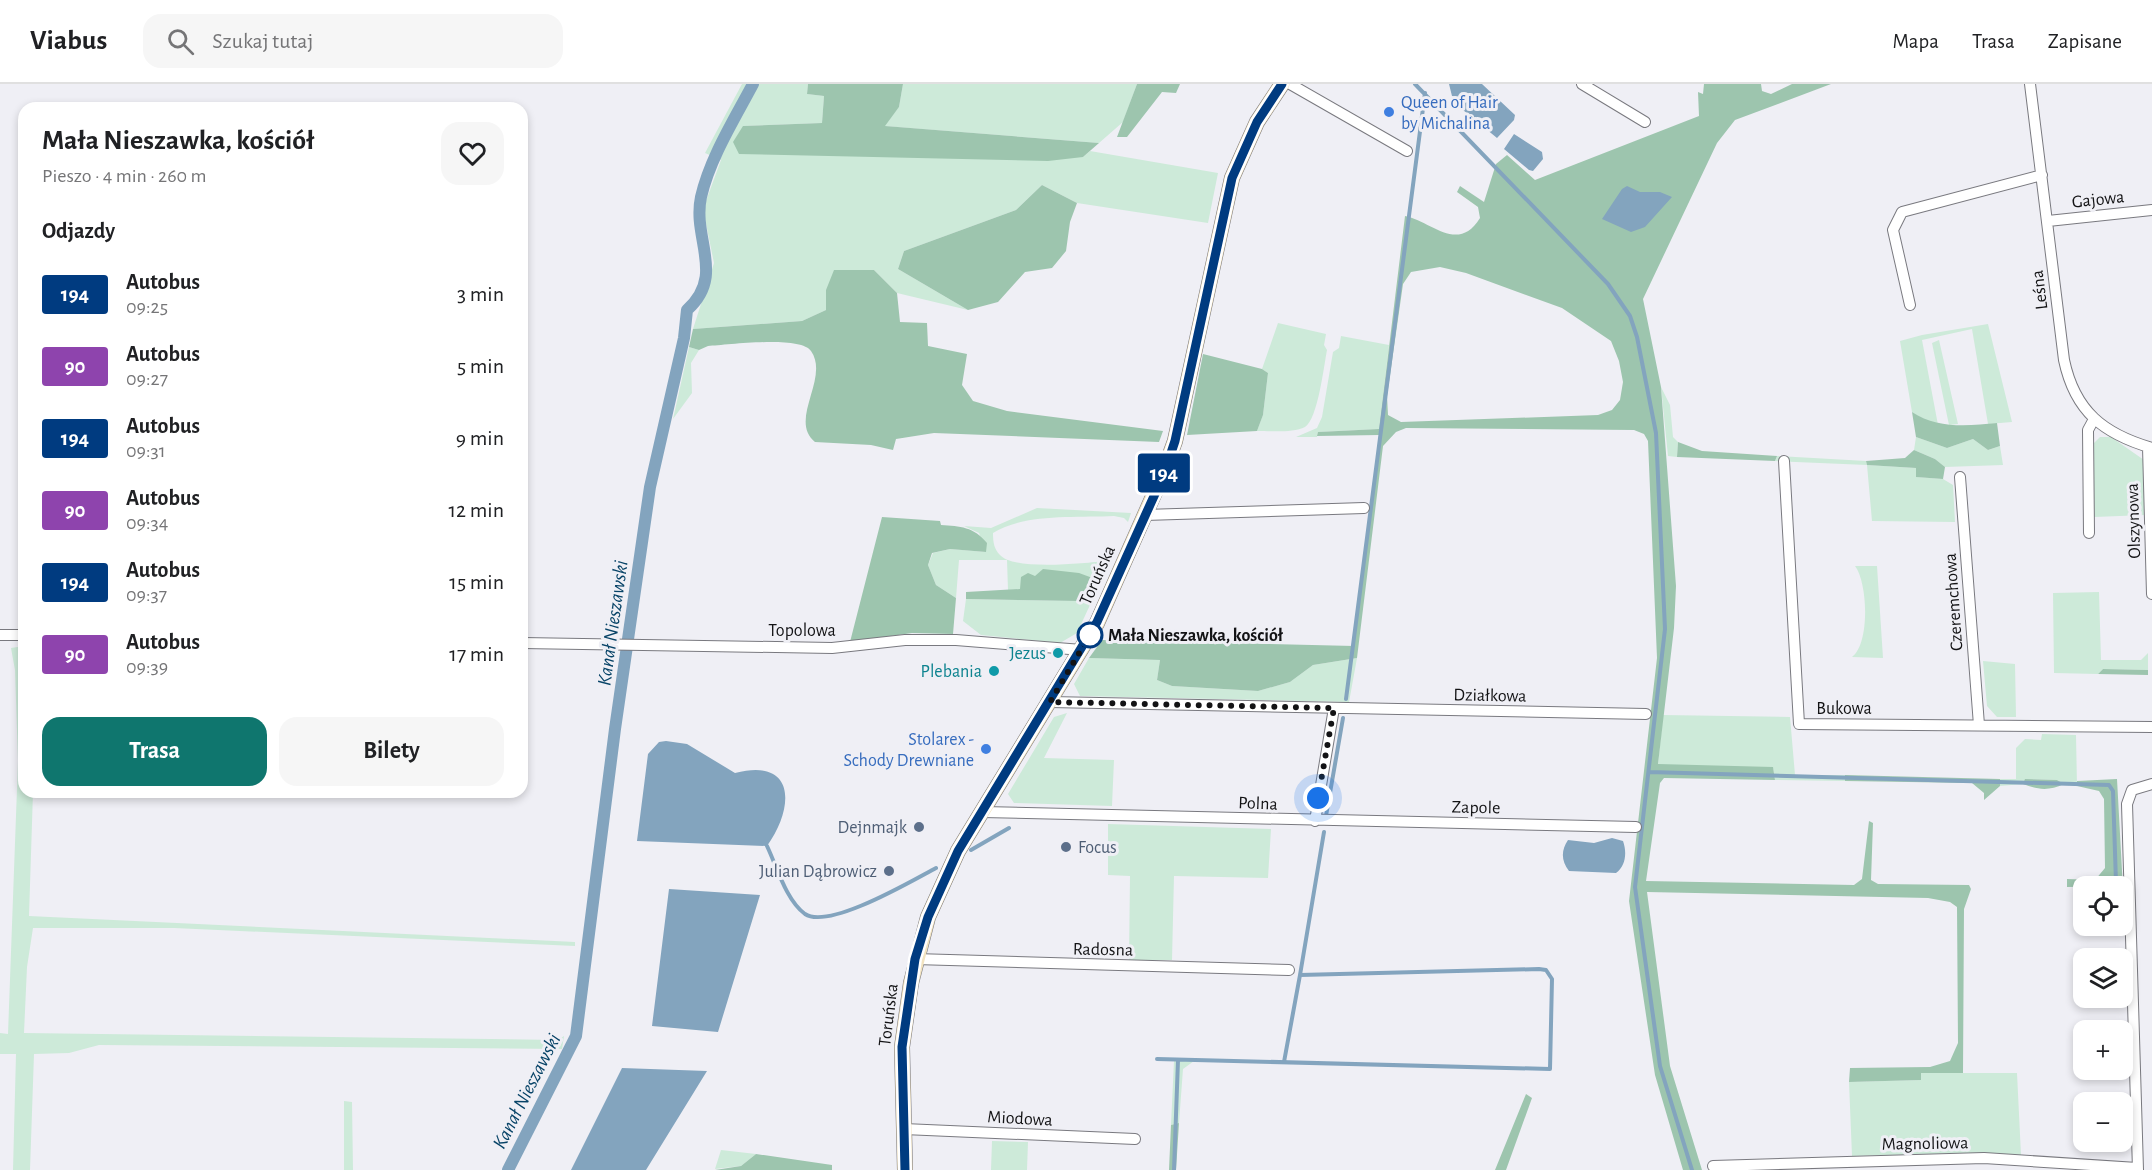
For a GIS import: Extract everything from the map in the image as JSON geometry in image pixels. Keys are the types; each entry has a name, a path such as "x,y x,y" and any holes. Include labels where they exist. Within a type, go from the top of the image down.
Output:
{"main road":[{"name":"Toruńska","path":"905,1170 902,1047 915,959 944,878 1082,650 1109,598 1145,515 1175,441 1232,178 1257,122 1282,84"}],"street":[{"path":"1290,84 1407,151"},
{"path":"1582,84 1646,122"},
{"name":"Leśna","path":"2030,84 2066,370 2076,394 2103,428 2150,448"},
{"path":"1910,305 1893,230 1902,212 2042,175"},
{"name":"Gajowa","path":"2048,221 2152,210"},
{"path":"2089,533 2088,430 2094,419"},
{"name":"Olszynowa","path":"2150,448 2152,594"},
{"name":"Bukowa","path":"1784,461 1799,724 2152,727"},
{"name":"Czeremchowa","path":"1959,477 1979,725"},
{"path":"1145,515 1364,508"},
{"path":"0,635 18,635"},
{"name":"Topolowa","path":"528,644 832,648 905,640 956,640 1082,650"},
{"path":"1050,702 1334,708 1314,821"},
{"name":"Działkowa","path":"1334,708 1646,714"},
{"path":"2138,1169 2127,804 2132,790 2152,784"},
{"name":"Polna","path":"982,812 1314,821"},
{"name":"Zapole","path":"1314,821 1636,827"},
{"name":"Radosna","path":"915,959 1289,970"},
{"name":"Miodowa","path":"904,1129 1135,1139"},
{"name":"Magnoliowa","path":"1713,1166 1984,1158 2138,1169"}],"green space":[{"path":"742,84 808,84 807,94 824,96 822,123 743,126 1083,157 1090,151 1218,173 1208,223 1077,203 1042,185 1016,210 904,251 898,269 968,310 897,293 874,270 826,290 826,310 802,321 693,329 714,263 703,209 721,160 705,153"},
{"path":"808,84 903,84 899,107 885,126 1099,143 1083,157 1048,161 739,154 733,142 743,126 822,123 824,96 807,94"},
{"path":"903,84 1137,84 1123,122 1099,143 884,126 899,107"},
{"path":"1137,84 1180,84 1176,93 1162,92 1127,137 1117,137"},
{"path":"1704,84 1761,84 1762,91 1771,94 1792,84 1831,84 1735,120 1717,143 1643,299 1661,387 1676,586 1674,628 1658,764 1773,767 1775,780 1664,778 1660,783 1646,881 1854,885 1862,879 1869,821 1873,823 1871,880 1878,884 1969,885 1971,889 1964,909 1963,1073 1921,1073 1921,1080 1849,1082 1850,1068 1930,1067 1950,1061 1958,1043 1957,907 1950,902 1928,898 1647,892 1670,1066 1702,1170 1683,1170 1655,1075 1629,901 1657,658 1648,441 1644,434 1634,430 1406,428 1396,432 1383,446 1357,658 1313,665 1290,682 1258,691 1172,686 1157,680 1160,660 1089,658 1102,640 1354,646 1379,435 1317,436 1318,432 1379,429 1405,216 1453,235 1463,234 1480,218 1478,207 1457,192 1460,186 1484,202 1496,164 1507,155 1535,180 1699,116 1698,92 1703,94","holes":["1440,267 1466,273 1562,308 1611,341 1619,361 1623,382 1620,400 1612,410 1598,415 1401,422 1388,415 1387,396 1403,284 1411,272"]},
{"path":"1042,185 1077,203 1070,222 1066,251 1052,268 1025,272 998,302 968,310 898,269 904,251 1016,210"},
{"path":"834,270 874,270 897,293 900,322 927,323 928,346 967,354 962,385 973,401 1007,411 1163,431 1159,442 934,433 896,439 893,450 871,445 815,442 808,433 806,422 816,374 816,362 811,351 804,346 779,342 708,346 699,350 689,347 693,329 802,321 826,310 826,290"},
{"path":"1278,323 1326,334 1324,345 1327,350 1322,379 1314,414 1305,427 1288,431 1257,431 1263,415 1268,373 1262,369"},
{"path":"1988,324 2012,422 1988,424 1972,329 1922,340 1938,425 1926,422 1912,412 1900,341"},
{"path":"1341,336 1389,345 1379,429 1318,432 1317,437 1296,437 1317,428 1322,417 1333,352 1339,348"},
{"path":"1939,340 1958,424 1949,425 1932,343"},
{"path":"689,347 699,350 691,363 692,393 673,419"},
{"path":"1203,354 1262,369 1268,373 1263,415 1257,431 1187,435"},
{"path":"1661,387 1670,405 1673,437 1678,442 1677,457 1668,456"},
{"path":"1912,412 1942,424 1997,423 2000,446 1988,450 1973,439 1947,448 1916,437"},
{"path":"1916,437 1947,448 1973,439 1988,450 2000,446 2003,465 1945,467 1935,459 1914,450"},
{"path":"2100,437 2111,437 2144,460 2145,515 2094,517 2093,444"},
{"path":"1678,442 1702,451 1777,456 1775,461 1677,457"},
{"path":"1914,450 1935,459 1945,467 1943,479 1916,477 1916,468 1867,465 1866,461 1905,458"},
{"path":"1777,456 1866,461 1867,465 1775,461"},
{"path":"1867,465 1916,468 1917,477 1943,479 1953,485 1955,522 1872,521"},
{"path":"1037,508 1131,513 1128,522 1124,518 1114,516 1036,519 1020,522 993,533 994,545 1000,555 1020,563 1050,565 1106,561 1115,551 1077,633 1060,643 981,635 963,621 966,599 1078,601 1020,589 1008,590 1007,560 959,560 956,598 936,585 928,565 933,553 950,549 986,552 979,533 964,526 991,528"},
{"path":"882,517 940,521 941,525 972,531 987,543 986,552 950,549 932,553 928,565 936,585 956,598 953,634 912,633 850,642"},
{"path":"1855,566 1877,566 1883,658 1852,657 1862,640 1865,613 1863,586"},
{"path":"1043,569 1079,573 1098,580 1095,593 1078,601 966,599 966,592 1020,589 1021,577 1028,573 1035,576"},
{"path":"2099,592 2101,660 2141,660 2148,653 2148,670 2103,669 2098,674 2054,673 2053,593"},
{"path":"18,647 18,761 15,670 11,648"},
{"path":"1089,658 1160,660 1157,680 1172,686 1258,691 1290,682 1313,665 1357,658 1349,702 1080,696 1074,684"},
{"path":"1983,661 2015,664 2016,717 1997,717 1987,706"},
{"path":"2103,669 2148,670 2148,675 2098,674"},
{"path":"1067,713 1044,758 1114,760 1112,806 1014,803 1008,794 1054,717"},
{"path":"1663,715 1790,717 1795,775 1845,775 1845,781 1775,780 1773,768 1658,765"},
{"path":"2042,734 2076,735 2077,786 2064,784 2057,780 2026,779 2023,784 2000,786 2000,779 2016,779 2016,748 2025,739 2041,740"},
{"path":"18,761 18,798 33,798 29,916 575,942 575,946 174,928 33,928 27,967 24,1033 558,1040 564,1036 562,1049 99,1045 69,1053 34,1054 30,1170 13,1170 16,1054 0,1054 0,1033 8,1034"},
{"path":"1845,775 2000,779 2000,786 1984,800 1984,793 1972,783 1845,781"},
{"path":"2025,779 2057,780 2064,784 2048,789 2039,788 2023,784"},
{"path":"2117,779 2122,876 2098,876 2105,868 2104,799 2099,791 2077,786 2077,781"},
{"path":"1108,824 1271,829 1268,878 1174,876 1172,960 1129,960 1130,876 1108,875"},
{"path":"2067,879 2073,879 2073,887 2067,887"},
{"path":"1174,1061 1194,1061 1183,1069 1179,1123 1171,1125"},
{"path":"1921,1073 2017,1073 2021,1155 1974,1153 1852,1156 1849,1082 1921,1080"},
{"path":"1526,1094 1532,1098 1506,1170 1495,1170"},
{"path":"344,1101 352,1102 353,1170 344,1170"},
{"path":"1179,1123 1176,1170 1169,1170 1171,1125"},
{"path":"992,1141 1028,1142 1027,1170 991,1170"},
{"path":"721,1150 756,1154 741,1166 715,1169"},
{"path":"756,1154 832,1165 832,1170 715,1170 741,1166"}],"water":[{"path":"1449,84 1482,84 1515,115 1514,120 1497,138 1463,110 1462,98 1452,96"},
{"path":"1514,134 1542,152 1543,159 1533,171 1504,149"},
{"path":"1627,186 1640,192 1660,192 1672,197 1645,227 1631,232 1602,219 1622,189"},
{"path":"659,742 687,744 735,773 755,770 770,772 779,779 784,790 785,802 776,832 767,846 637,841 648,754"},
{"path":"1612,838 1623,841 1625,850 1624,863 1616,873 1569,871 1564,863 1563,855 1568,840 1594,843"},
{"path":"669,889 760,895 718,1032 652,1026"},
{"path":"622,1068 707,1071 646,1170 571,1170"}],"waterway":[{"name":"Kanał Nieszawski","path":"508,1170 576,1036 615,729 650,487 684,338 687,310 698,297 706,270 700,227 701,197 716,154 753,84"},
{"path":"1415,84 1608,284 1630,316 1637,337 1656,433 1665,629 1635,887 1660,1066 1692,1170"},
{"path":"1346,699 1425,93"},
{"path":"1326,816 1343,718"},
{"path":"1649,772 2109,785 2113,791 2116,876"},
{"path":"971,850 1009,828"},
{"path":"1300,975 1324,832"},
{"path":"767,846 792,900 805,914 817,917 851,910 871,902 936,868"},
{"path":"1157,1059 1550,1069 1552,979 1546,970 1539,969 1300,975 1284,1062"},
{"path":"1174,1170 1178,1060"}],"bus line":[{"name":"194","path":"905,1170 902,1047 906,1007 915,959 928,917 958,851 1097,622 1164,474 1175,441 1220,223 1232,178 1257,122 1282,84"}],"place":[{"name":"Queen of Hair by Michalina","path":"1389,112"},
{"name":"Mała Nieszawka, kościół","path":"1090,635"},
{"name":"Jezus","path":"1058,653"},
{"name":"Plebania","path":"994,671"},
{"name":"Stolarex - Schody Drewniane","path":"986,749"},
{"name":"Dejnmajk","path":"919,827"},
{"name":"Focus","path":"1066,847"},
{"name":"Julian Dąbrowicz","path":"889,871"}],"route":[{"path":"1090,635 1050,702 1334,708 1318,798"}]}
